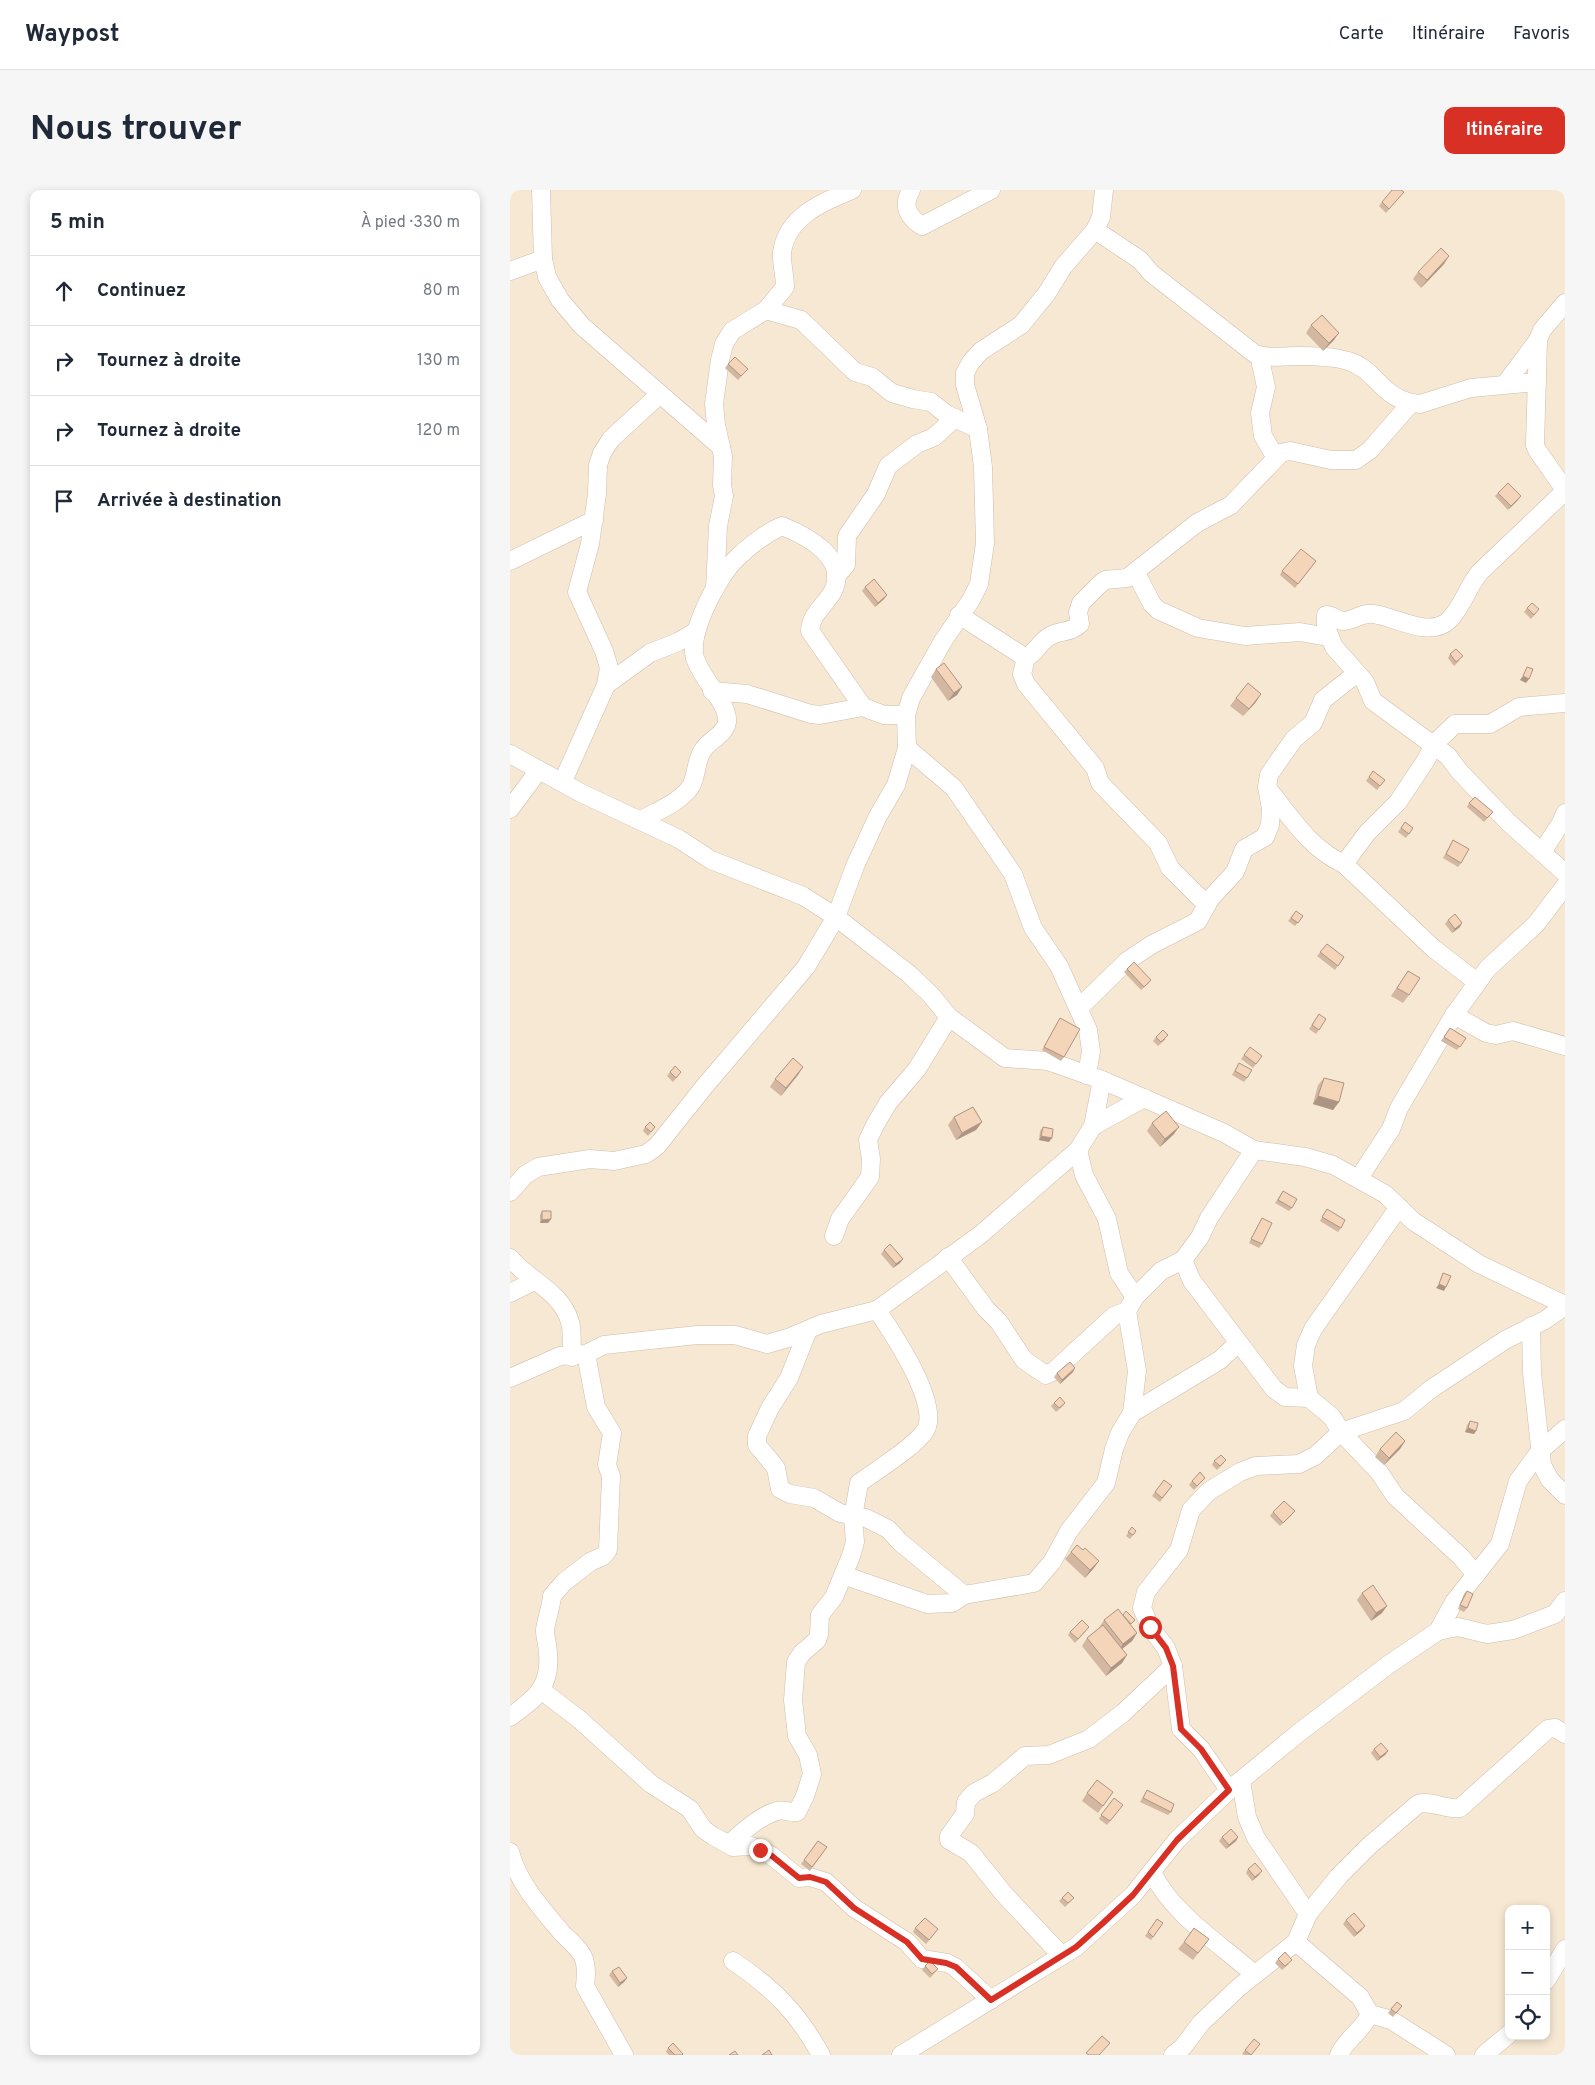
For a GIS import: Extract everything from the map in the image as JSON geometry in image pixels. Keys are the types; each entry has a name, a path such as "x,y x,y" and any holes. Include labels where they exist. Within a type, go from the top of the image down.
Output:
{"street":[{"path":"541,190 543,259 547,277 560,300 582,326 722,448"},
{"path":"715,589 718,526 724,496 722,448 716,425 714,404 724,344 732,331 766,310 784,287 782,253 789,231 818,204 852,190"},
{"path":"911,190 905,205 908,214 922,226 990,190"},
{"path":"510,1192 526,1174 538,1167 590,1159 614,1161 646,1154 657,1146 704,1087 806,967 836,917 855,866 878,816 896,785 907,748 906,715 911,698 979,584 985,543 983,467 978,428 965,385 965,373 971,362 981,351 1020,325 1095,230 1100,216 1104,190"},
{"path":"1095,230 1140,260 1151,273 1256,354 1263,357 1298,356 1350,361 1366,371 1389,394 1412,403 1420,404 1471,388 1506,383 1537,382"},
{"path":"510,271 543,259"},
{"path":"1506,383 1538,340 1542,330 1565,303"},
{"path":"766,310 801,320 855,372 872,378 892,393 931,402 955,418 978,428"},
{"path":"1538,340 1535,444 1565,490 1480,572 1472,582 1459,609 1448,622 1431,628 1374,614 1364,614 1344,621 1326,615 1325,621 1328,637 1334,647 1365,682 1373,701 1448,756 1459,771 1508,822 1565,873"},
{"path":"1263,357 1261,364 1266,387 1260,412 1263,436 1276,458"},
{"path":"563,781 606,685 609,668 604,651 577,592 586,564 594,520 598,465 602,453 611,439 660,394"},
{"path":"1207,905 1170,868 1158,843 1100,783 1095,768 1026,684 1022,674 1026,658 1032,655 1048,637 1059,632 1074,630 1080,624 1078,612 1081,603 1105,580 1127,578 1136,573 1197,523 1231,505 1281,453 1290,451 1331,460 1356,460 1370,450 1412,403"},
{"path":"836,576 846,565 847,536 876,494 888,466 917,444 934,437 955,418"},
{"path":"510,561 594,520"},
{"path":"641,820 673,802 691,786 701,751 722,732 727,723 726,709 702,676 694,656 695,632 715,589 734,560 764,534 782,526 806,536 824,551 836,569 832,593 810,621 810,631 862,707"},
{"path":"1136,573 1152,604 1158,610 1198,628 1245,636 1300,632 1328,637"},
{"path":"959,615 1026,658"},
{"path":"606,685 650,652 678,642 695,632"},
{"path":"1079,1008 1127,961 1151,945 1198,921 1207,905 1235,872 1244,849 1265,837 1270,825 1267,787 1269,775 1294,739 1313,723 1323,700 1357,673"},
{"path":"712,691 746,694 811,714 820,715 862,707 884,715 906,715"},
{"path":"1344,864 1367,833 1398,802 1422,767 1434,744 1455,724 1490,724 1519,707 1565,703"},
{"path":"907,748 954,788 989,836 1013,874 1033,928 1059,966 1088,1030 1095,1077 1093,1126"},
{"path":"510,754 581,792 678,839 711,860 803,896 836,917 909,974 931,995 949,1017 1004,1058 1048,1061 1095,1077 1144,1098 1224,1133 1254,1150 1305,1157 1333,1165 1385,1194 1413,1221 1479,1264 1565,1305 1545,1320 1483,1354 1404,1411 1341,1432 1315,1456 1299,1464 1256,1466 1240,1472 1209,1491 1191,1510 1179,1550 1146,1592 1142,1608 1150,1627 1166,1648 1173,1666 1181,1729 1235,1785 1256,1838 1308,1914"},
{"path":"510,809 539,770"},
{"path":"1267,787 1305,836 1327,856 1344,864 1434,949 1478,982"},
{"path":"1542,852 1561,823 1565,813"},
{"path":"1359,1178 1391,1129 1399,1108 1454,1015 1478,982 1507,948 1536,924 1565,886"},
{"path":"1454,1015 1486,1033 1496,1035 1513,1031 1564,1045"},
{"path":"834,1236 840,1219 870,1177 872,1159 868,1140 875,1125 888,1103 917,1069 949,1017"},
{"path":"510,1378 560,1356 579,1355 604,1345 697,1335 735,1335 767,1344 859,1313 877,1310 980,1235 1078,1150 1093,1126 1144,1098"},
{"path":"843,1575 927,1604 952,1603 964,1595 1005,1586 1024,1586 1034,1583 1042,1576 1070,1531 1106,1483 1114,1449 1120,1433 1132,1412 1137,1371 1131,1304 1119,1273 1107,1220 1084,1175 1078,1150"},
{"path":"948,1257 986,1309 999,1322 1024,1360 1046,1375 1054,1372 1114,1316 1131,1304 1161,1271 1182,1260 1200,1237 1209,1218 1254,1150"},
{"path":"1399,1207 1313,1329 1306,1345 1303,1366 1310,1398 1332,1417 1341,1432 1379,1472 1395,1496 1461,1557 1476,1575"},
{"path":"510,1258 520,1271 563,1306 570,1322 596,1407 612,1433 607,1465 611,1476 607,1529 608,1550 603,1556 580,1569 552,1596 551,1611 545,1629 549,1672 541,1690 531,1702 510,1717"},
{"path":"1182,1260 1192,1281 1274,1389 1286,1397 1310,1398"},
{"path":"510,1293 534,1281"},
{"path":"728,1844 751,1824 776,1811 797,1812 806,1796 812,1774 808,1755 798,1736 793,1700 796,1662 802,1653 817,1640 820,1615 834,1597 855,1542 853,1517 859,1483 906,1448 924,1432 929,1422 928,1407 922,1390 877,1310"},
{"path":"1531,1326 1532,1373 1542,1465 1550,1480 1565,1495"},
{"path":"808,1330 790,1378 760,1426 757,1445 776,1468 780,1489 790,1494 823,1501 840,1513 866,1518 888,1528 900,1542 964,1595"},
{"path":"1132,1412 1220,1360 1238,1343"},
{"path":"1438,1631 1454,1602 1500,1544 1518,1481 1540,1451 1565,1429"},
{"path":"901,2055 1076,1947 1133,1895 1177,1840 1235,1785 1301,1731 1388,1665 1438,1631 1458,1627 1486,1634 1513,1630 1555,1614 1565,1601"},
{"path":"1062,1956 1004,1894 971,1853 949,1840 949,1836 965,1814 966,1802 974,1793 993,1783 1025,1756 1050,1755 1088,1739 1123,1713 1173,1666"},
{"path":"541,1690 578,1719 651,1784 690,1809 703,1829 732,1847 751,1846 772,1856 799,1878 810,1877 826,1882 854,1908 907,1942 922,1959 946,1963 956,1967 991,2000"},
{"path":"1184,2052 1201,2023 1254,1974 1296,1942 1308,1914 1339,1876 1369,1846 1418,1804 1425,1802 1450,1810 1460,1808 1548,1729 1555,1728 1565,1734"},
{"path":"510,1852 513,1862 526,1885 544,1912 584,1958 587,1974 585,1986 624,2055"},
{"path":"1152,1872 1160,1889 1254,1974"},
{"path":"1296,1942 1360,1997 1370,2014 1398,2024 1446,2055"},
{"path":"1550,1973 1565,1949"},
{"path":"733,1961 764,1982 780,1997 791,2014 804,2026 821,2055"},
{"path":"1339,2055 1342,2049 1366,2023 1370,2014"},
{"path":"1484,2055 1505,2037"}],"shaded area":[{"path":"510,190 1565,190 1565,2055 510,2055"}],"building":[{"path":"1392,190 1404,192 1389,209 1382,202"},
{"path":"1441,248 1449,256 1427,280 1418,272"},
{"path":"1322,315 1339,333 1329,343 1311,325"},
{"path":"735,357 748,369 741,376 728,364"},
{"path":"1508,483 1521,496 1511,506 1498,493"},
{"path":"1301,549 1316,561 1298,584 1282,571"},
{"path":"874,579 887,595 878,603 865,587"},
{"path":"1532,603 1539,609 1534,615 1527,608"},
{"path":"1456,649 1463,656 1456,662 1450,654"},
{"path":"944,663 962,687 954,693 936,669"},
{"path":"1527,667 1533,669 1529,679 1523,676"},
{"path":"1248,683 1261,694 1249,709 1236,698"},
{"path":"1373,771 1385,780 1380,786 1369,777"},
{"path":"1475,797 1493,812 1487,818 1469,803"},
{"path":"1405,822 1413,828 1409,834 1401,828"},
{"path":"1453,840 1469,849 1461,863 1446,854"},
{"path":"1296,911 1303,916 1298,923 1291,918"},
{"path":"1455,914 1462,923 1455,929 1448,920"},
{"path":"1327,944 1344,957 1338,966 1320,952"},
{"path":"1134,962 1151,980 1144,987 1127,969"},
{"path":"1408,971 1420,978 1409,995 1397,988"},
{"path":"1319,1014 1326,1019 1319,1030 1312,1025"},
{"path":"1060,1018 1080,1029 1064,1057 1044,1047"},
{"path":"1450,1028 1466,1038 1460,1047 1444,1037"},
{"path":"1163,1030 1168,1035 1161,1042 1156,1037"},
{"path":"1250,1047 1262,1056 1256,1064 1244,1055"},
{"path":"793,1058 803,1067 786,1088 775,1079"},
{"path":"1239,1063 1252,1070 1247,1078 1235,1071"},
{"path":"675,1066 681,1072 676,1078 670,1072"},
{"path":"1324,1078 1344,1083 1339,1102 1318,1096"},
{"path":"973,1107 982,1122 962,1133 954,1117"},
{"path":"1166,1111 1179,1127 1165,1139 1152,1123"},
{"path":"650,1122 655,1127 651,1132 645,1127"},
{"path":"1043,1127 1053,1129 1052,1138 1041,1136"},
{"path":"1283,1191 1297,1199 1292,1208 1278,1200"},
{"path":"1327,1209 1345,1220 1341,1228 1322,1217"},
{"path":"542,1211 551,1211 551,1219 542,1220"},
{"path":"1262,1218 1272,1223 1262,1244 1251,1239"},
{"path":"890,1244 903,1259 896,1264 884,1250"},
{"path":"1443,1273 1451,1276 1446,1287 1439,1284"},
{"path":"1070,1362 1075,1368 1062,1380 1057,1373"},
{"path":"1060,1397 1065,1403 1059,1408 1054,1403"},
{"path":"1470,1421 1478,1423 1476,1431 1468,1428"},
{"path":"1396,1432 1405,1441 1389,1458 1380,1449"},
{"path":"1221,1455 1226,1460 1220,1466 1214,1461"},
{"path":"1200,1472 1205,1478 1197,1486 1192,1481"},
{"path":"1164,1480 1172,1486 1162,1498 1155,1492"},
{"path":"1284,1501 1295,1511 1283,1523 1273,1512"},
{"path":"1132,1527 1136,1531 1133,1535 1128,1532"},
{"path":"1077,1545 1083,1550 1085,1548 1099,1561 1090,1570 1071,1552"},
{"path":"1373,1585 1387,1606 1376,1613 1362,1593"},
{"path":"1467,1591 1473,1594 1467,1608 1460,1605"},
{"path":"1118,1609 1137,1633 1123,1644 1104,1620"},
{"path":"1126,1611 1135,1620 1131,1624 1123,1615"},
{"path":"1082,1620 1089,1627 1078,1639 1070,1632"},
{"path":"1103,1625 1127,1655 1111,1668 1087,1638"},
{"path":"1381,1743 1388,1751 1380,1757 1374,1749"},
{"path":"1097,1780 1113,1792 1103,1806 1087,1793"},
{"path":"1147,1790 1174,1804 1171,1812 1143,1798"},
{"path":"1114,1798 1123,1805 1110,1821 1101,1815"},
{"path":"1231,1829 1238,1837 1229,1845 1222,1837"},
{"path":"818,1841 827,1847 812,1867 804,1860"},
{"path":"1255,1863 1262,1871 1255,1877 1248,1869"},
{"path":"1068,1892 1074,1898 1068,1903 1062,1898"},
{"path":"1354,1913 1365,1926 1357,1933 1346,1920"},
{"path":"925,1918 938,1929 929,1940 915,1928"},
{"path":"1157,1919 1163,1923 1153,1937 1148,1932"},
{"path":"1194,1928 1209,1939 1198,1953 1184,1942"},
{"path":"1285,1952 1292,1960 1285,1966 1278,1959"},
{"path":"930,1961 938,1969 932,1974 925,1966"},
{"path":"619,1967 627,1978 620,1983 612,1971"},
{"path":"1397,2002 1402,2006 1396,2013 1391,2009"},
{"path":"1102,2036 1110,2043 1099,2055 1089,2055 1086,2053"},
{"path":"1254,2039 1260,2044 1251,2055 1245,2050"},
{"path":"673,2043 682,2055 675,2055 668,2048"},
{"path":"769,2050 772,2055 762,2055"},
{"path":"735,2051 738,2055 729,2055"}],"route":[{"path":"760,1850 772,1856 799,1878 818,1878 826,1882 854,1908 907,1942 922,1959 946,1963 956,1967 991,2000 1076,1947 1133,1895 1177,1840 1229,1790 1201,1749 1181,1729 1173,1666 1166,1648 1150,1627"}]}
